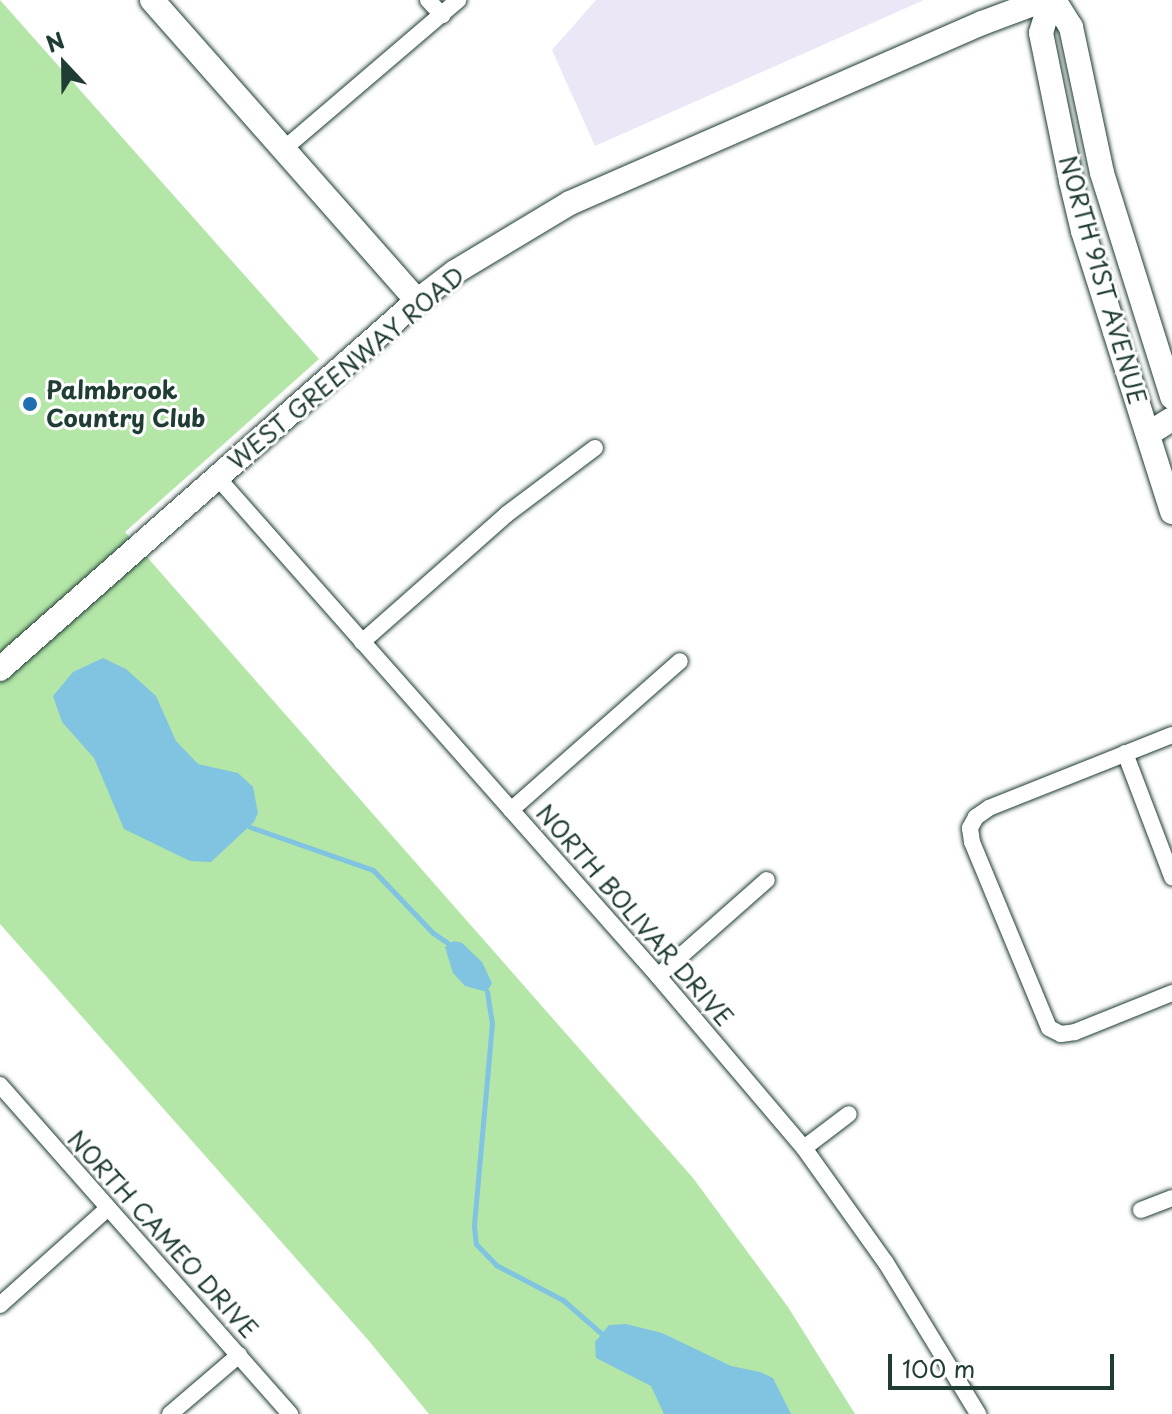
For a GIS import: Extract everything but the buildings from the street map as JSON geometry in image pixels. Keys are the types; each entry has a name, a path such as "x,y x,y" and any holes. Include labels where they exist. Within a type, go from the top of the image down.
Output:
{"street":[{"path":"152,0 417,301"},
{"path":"428,0 442,15"},
{"path":"285,148 458,0"},
{"name":"WEST GREENWAY ROAD","path":"0,669 417,301 455,272 570,203 982,23 1044,0"},
{"name":"NORTH 91ST AVENUE","path":"1053,0 1071,27 1102,173 1172,397"},
{"name":"NORTH 91ST AVENUE","path":"1053,0 1041,33 1071,181 1083,231 1160,435 1172,512"},
{"path":"1160,435 1172,419"},
{"path":"362,642 507,514 595,448"},
{"name":"NORTH BOLIVAR DRIVE","path":"217,477 658,976 804,1148 886,1263 978,1414"},
{"path":"511,810 680,661"},
{"path":"1172,735 989,808 972,822 972,842 1042,1017 1055,1032 1075,1032 1172,993"},
{"path":"1125,753 1172,877"},
{"path":"658,976 767,880"},
{"name":"NORTH CAMEO DRIVE","path":"0,1085 290,1414"},
{"path":"804,1148 849,1114"},
{"path":"1141,1210 1172,1198"},
{"path":"0,1305 108,1208"},
{"path":"170,1414 239,1355"}],"shaded area":[{"path":"596,0 924,0 595,146 552,50"}],"green space":[{"name":"Palmbrook Country Club","path":"0,0 319,359 125,532 693,1178 788,1307 855,1414 429,1414 369,1341 0,924"}],"water":[{"path":"103,658 126,669 156,696 176,741 198,764 238,773 253,787 258,813 254,822 211,862 190,861 124,829 94,758 62,722 53,696 73,672"},
{"path":"454,941 462,943 482,962 492,983 487,992 465,986 453,973 445,947"},
{"path":"626,1324 662,1333 731,1366 773,1378 791,1414 664,1414 651,1386 596,1358 595,1342 609,1325"}],"waterway":[{"path":"250,827 373,870 433,933 448,943"},
{"path":"487,992 492,1023 474,1226 476,1244 496,1265 563,1300 603,1335"}],"place":[{"name":"Palmbrook Country Club","path":"30,404"}]}
